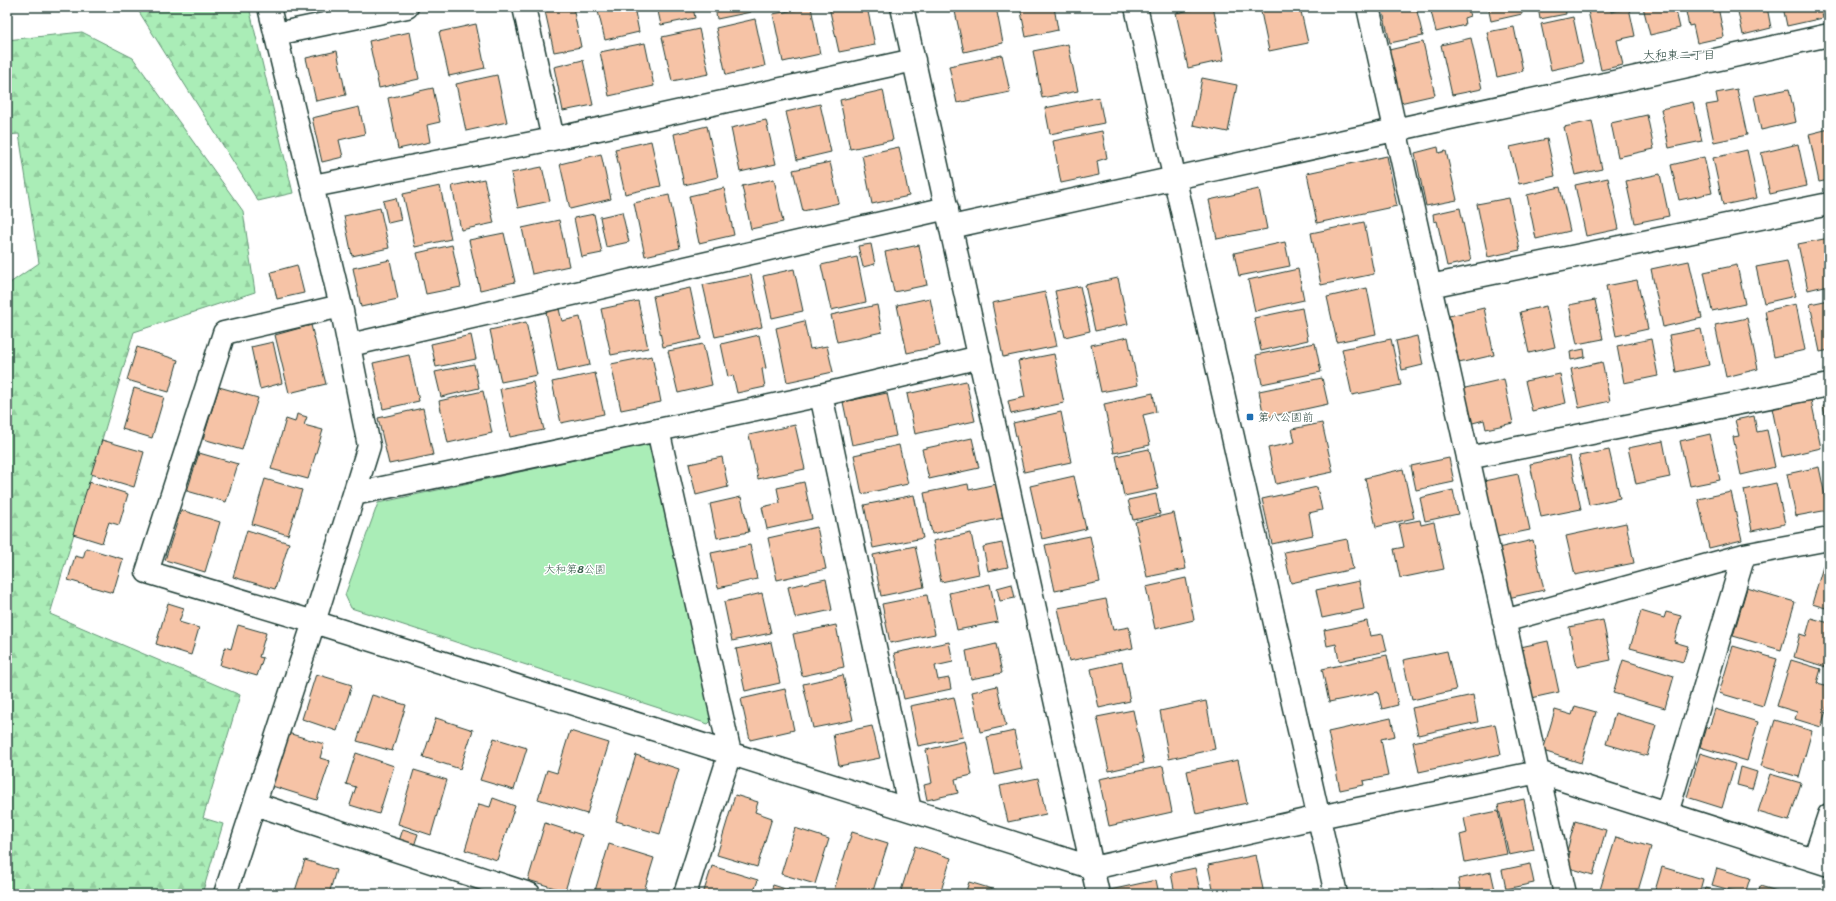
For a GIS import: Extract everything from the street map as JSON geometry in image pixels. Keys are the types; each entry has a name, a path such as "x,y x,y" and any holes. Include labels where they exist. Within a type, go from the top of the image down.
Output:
{"street":[{"path":"225,894 314,622 369,446 350,345 269,7"},
{"path":"276,34 407,7"},
{"path":"524,7 553,138"},
{"path":"902,7 1098,894"},
{"path":"1136,7 1336,894"},
{"path":"1368,7 1565,894"},
{"path":"350,345 949,217 1174,178 1829,34"},
{"path":"313,186 553,138 914,60"},
{"path":"1430,286 1829,204"},
{"path":"341,306 224,333 147,572 314,622 1093,868 1319,817 1538,772 1822,863 1829,815"},
{"path":"354,494 821,395 980,357"},
{"path":"1468,458 1829,385"},
{"path":"821,395 910,810"},
{"path":"658,430 730,754 685,894"},
{"path":"1504,621 1744,555 1829,539"},
{"path":"1667,813 1744,555"},
{"path":"255,804 529,894"}],"green space":[{"path":"136,7 249,7 293,193 258,201"},
{"path":"82,32 133,58 243,211 255,292 134,332 50,614 240,695 203,818 223,824 202,894 7,894 7,285 39,263 19,134 7,135 7,40"},
{"name":"大和第8公園","path":"647,444 657,450 718,714 708,724 351,608 345,595 378,503"}],"building":[{"path":"564,7 573,7 581,47 554,52 545,11"},
{"path":"597,7 634,7 639,32 605,40"},
{"path":"657,7 693,7 695,18 661,25"},
{"path":"715,7 750,7 751,12 717,19"},
{"path":"811,7 820,54 783,62 773,14"},
{"path":"829,7 867,7 875,45 839,52"},
{"path":"954,7 996,7 1003,43 964,52"},
{"path":"1020,7 1054,7 1058,30 1026,37"},
{"path":"1205,7 1213,7 1224,60 1188,68 1176,13"},
{"path":"1260,7 1300,7 1308,43 1269,51"},
{"path":"1382,7 1416,7 1423,36 1390,43"},
{"path":"1430,7 1467,7 1470,16 1464,18 1465,25 1436,32"},
{"path":"1488,7 1521,7 1522,14 1491,21"},
{"path":"1538,7 1565,7 1566,14 1540,19"},
{"path":"1611,7 1611,12 1629,8 1635,36 1617,40 1623,65 1601,70 1588,11"},
{"path":"1643,7 1675,7 1680,28 1650,35"},
{"path":"1685,7 1718,7 1724,37 1697,43 1693,25 1689,26"},
{"path":"1737,7 1767,7 1771,28 1743,35"},
{"path":"1783,7 1821,7 1823,18 1787,26"},
{"path":"1573,17 1583,63 1551,70 1541,24"},
{"path":"755,19 765,66 726,75 716,28"},
{"path":"476,24 485,68 449,76 439,32"},
{"path":"1514,27 1523,71 1497,77 1487,32"},
{"path":"699,29 709,74 672,81 662,37"},
{"path":"410,32 419,79 379,88 369,41"},
{"path":"1471,38 1482,89 1452,95 1441,45"},
{"path":"1423,42 1435,95 1400,103 1389,50"},
{"path":"645,43 654,86 609,96 600,52"},
{"path":"1068,44 1078,91 1042,98 1033,51"},
{"path":"337,51 346,95 316,101 306,58"},
{"path":"1002,55 1010,92 957,103 949,66"},
{"path":"583,60 593,105 563,111 554,67"},
{"path":"497,75 507,122 466,131 456,84"},
{"path":"1202,78 1237,85 1228,132 1193,125"},
{"path":"433,88 440,122 427,125 430,142 398,149 388,98"},
{"path":"1737,89 1747,135 1714,142 1706,105 1718,103 1716,93"},
{"path":"1789,89 1796,122 1761,130 1754,96"},
{"path":"883,90 893,140 850,149 840,100"},
{"path":"1099,97 1104,123 1050,134 1045,108"},
{"path":"1693,102 1702,141 1669,148 1661,109"},
{"path":"820,104 831,152 797,160 786,112"},
{"path":"359,107 365,134 339,140 343,157 322,162 312,118"},
{"path":"1647,115 1654,149 1618,157 1611,123"},
{"path":"766,120 776,164 740,172 731,128"},
{"path":"1592,121 1602,169 1575,175 1564,127"},
{"path":"707,126 718,177 684,185 674,134"},
{"path":"1829,129 1829,180 1819,182 1809,134"},
{"path":"1102,131 1107,158 1097,161 1099,175 1061,183 1053,141"},
{"path":"1547,139 1555,176 1519,184 1510,147"},
{"path":"651,141 661,186 625,194 615,149"},
{"path":"1798,144 1807,186 1770,194 1761,153"},
{"path":"899,147 909,196 872,204 862,155"},
{"path":"1438,147 1439,153 1446,151 1457,200 1426,206 1415,153"},
{"path":"1747,150 1757,198 1723,205 1713,158"},
{"path":"601,154 611,199 570,209 560,164"},
{"path":"1387,156 1397,206 1317,223 1307,173"},
{"path":"1704,157 1712,193 1679,200 1671,165"},
{"path":"830,162 839,203 803,211 793,170"},
{"path":"542,167 550,201 518,208 511,173"},
{"path":"1660,174 1669,216 1635,223 1626,181"},
{"path":"1608,178 1619,229 1586,236 1575,185"},
{"path":"484,179 494,223 461,230 452,186"},
{"path":"774,179 783,222 751,229 742,186"},
{"path":"440,186 451,239 415,247 403,194"},
{"path":"1560,187 1570,231 1536,239 1527,195"},
{"path":"724,188 734,235 699,243 689,196"},
{"path":"1259,189 1267,229 1217,239 1209,200"},
{"path":"669,195 680,248 645,256 634,203"},
{"path":"396,198 401,220 388,223 383,201"},
{"path":"1509,198 1520,250 1488,257 1477,204"},
{"path":"380,208 389,248 352,256 344,216"},
{"path":"1460,208 1471,261 1447,266 1437,221 1434,222 1433,214"},
{"path":"622,212 629,242 606,247 600,217"},
{"path":"594,214 602,253 582,257 574,218"},
{"path":"559,220 569,266 532,274 522,228"},
{"path":"1364,222 1374,274 1321,285 1311,233"},
{"path":"504,233 515,282 480,290 469,240"},
{"path":"1829,238 1829,285 1808,290 1798,244"},
{"path":"1285,242 1290,266 1239,276 1234,253"},
{"path":"871,244 875,264 863,267 858,246"},
{"path":"452,245 461,287 426,294 417,253"},
{"path":"919,245 927,285 894,292 885,252"},
{"path":"857,257 866,302 831,310 821,265"},
{"path":"390,260 398,299 361,307 353,268"},
{"path":"1689,261 1702,318 1663,327 1651,269"},
{"path":"1787,261 1795,296 1764,303 1756,267"},
{"path":"297,265 304,293 277,299 271,272"},
{"path":"1737,265 1745,304 1712,311 1704,272"},
{"path":"794,269 803,311 772,318 763,276"},
{"path":"1298,269 1304,300 1255,311 1248,280"},
{"path":"751,275 762,327 715,337 703,285"},
{"path":"1118,278 1128,324 1095,331 1085,285"},
{"path":"1637,280 1648,329 1616,336 1606,286"},
{"path":"1080,286 1090,331 1065,337 1055,291"},
{"path":"690,288 701,339 663,347 653,296"},
{"path":"1367,288 1376,334 1337,342 1327,297"},
{"path":"1045,292 1057,346 1003,357 992,303"},
{"path":"930,298 940,346 907,353 897,305"},
{"path":"1595,300 1603,339 1577,344 1569,305"},
{"path":"1829,300 1829,350 1820,352 1810,304"},
{"path":"638,301 648,348 611,355 601,309"},
{"path":"1796,304 1805,350 1774,357 1765,311"},
{"path":"877,305 882,332 837,342 831,315"},
{"path":"1546,306 1555,347 1529,353 1520,312"},
{"path":"1302,308 1308,340 1261,351 1254,318"},
{"path":"1484,308 1494,355 1459,363 1449,316"},
{"path":"559,309 562,321 580,317 590,365 558,372 546,312"},
{"path":"1747,318 1758,369 1726,377 1715,325"},
{"path":"804,321 810,349 827,346 833,372 787,382 776,328"},
{"path":"526,322 537,375 501,382 490,330"},
{"path":"311,325 326,384 289,393 275,335"},
{"path":"1701,329 1709,365 1676,372 1669,335"},
{"path":"471,335 476,359 436,367 431,344"},
{"path":"759,335 766,368 762,369 765,387 737,393 733,375 728,377 721,344"},
{"path":"1417,336 1423,365 1402,370 1396,341"},
{"path":"1128,337 1138,385 1101,392 1091,345"},
{"path":"1391,339 1401,385 1352,395 1342,349"},
{"path":"1651,339 1658,376 1624,383 1617,346"},
{"path":"273,342 282,383 260,389 251,347"},
{"path":"1315,343 1321,372 1262,384 1256,355"},
{"path":"703,344 712,385 678,393 668,351"},
{"path":"137,347 178,360 169,392 127,380"},
{"path":"1584,349 1585,357 1571,360 1570,352"},
{"path":"1054,354 1064,403 1011,414 1008,401 1025,397 1018,361"},
{"path":"409,355 419,401 383,409 373,363"},
{"path":"652,356 661,402 621,410 611,364"},
{"path":"1602,362 1610,401 1579,408 1571,369"},
{"path":"474,364 479,388 441,397 435,372"},
{"path":"595,373 604,414 561,423 552,382"},
{"path":"1560,374 1566,403 1532,411 1525,381"},
{"path":"1322,378 1328,404 1264,418 1259,391"},
{"path":"1504,379 1513,423 1486,429 1484,420 1469,424 1461,389"},
{"path":"966,381 975,421 915,434 907,394"},
{"path":"533,382 544,430 510,437 500,389"},
{"path":"219,387 258,398 242,450 203,439"},
{"path":"134,388 164,397 152,438 122,429"},
{"path":"483,391 492,433 448,443 439,401"},
{"path":"887,393 896,436 852,445 843,402"},
{"path":"1153,393 1156,412 1143,415 1150,445 1114,453 1104,404"},
{"path":"1811,400 1821,448 1782,457 1772,408"},
{"path":"1829,405 1829,434 1823,406"},
{"path":"423,408 433,455 389,464 378,418"},
{"path":"1061,412 1071,462 1024,472 1013,423"},
{"path":"297,414 307,417 304,425 323,430 308,479 271,469 286,419 295,422"},
{"path":"1754,416 1757,432 1767,430 1775,467 1741,475 1733,437 1739,436 1735,420"},
{"path":"1322,423 1333,472 1276,484 1268,448 1295,442 1292,429"},
{"path":"795,425 805,469 758,479 749,435"},
{"path":"1710,434 1720,480 1690,486 1680,441"},
{"path":"972,438 979,468 929,479 922,449"},
{"path":"102,440 144,452 134,487 91,474"},
{"path":"1663,441 1670,477 1636,484 1628,448"},
{"path":"899,445 908,484 862,494 854,455"},
{"path":"1149,449 1158,489 1124,496 1116,456"},
{"path":"1609,450 1620,498 1589,505 1579,456"},
{"path":"199,453 238,464 226,502 187,491"},
{"path":"1570,456 1581,509 1541,517 1530,464"},
{"path":"722,457 728,487 696,495 689,464"},
{"path":"1449,458 1454,482 1416,490 1411,466"},
{"path":"1819,467 1828,510 1796,516 1787,474"},
{"path":"1403,469 1414,518 1376,527 1365,478"},
{"path":"1518,474 1530,530 1496,537 1484,481"},
{"path":"1074,476 1086,529 1042,539 1030,486"},
{"path":"265,479 302,490 288,535 252,524"},
{"path":"89,482 128,494 119,525 109,522 102,543 73,534"},
{"path":"804,482 812,519 767,529 762,507 780,503 777,488"},
{"path":"1776,483 1785,524 1752,531 1744,490"},
{"path":"968,484 969,490 996,484 1003,518 932,534 924,493"},
{"path":"1317,487 1322,510 1309,513 1313,535 1272,544 1262,499"},
{"path":"1453,490 1458,514 1425,521 1420,498"},
{"path":"1731,492 1742,540 1709,548 1698,499"},
{"path":"1156,494 1160,514 1133,520 1128,500"},
{"path":"914,495 923,538 873,548 864,505"},
{"path":"741,497 749,532 717,538 710,504"},
{"path":"181,510 220,522 205,572 165,560"},
{"path":"1174,513 1186,569 1147,577 1135,522"},
{"path":"1420,520 1421,525 1434,522 1444,569 1400,578 1394,549 1404,547 1399,524"},
{"path":"1626,523 1634,563 1575,575 1566,536"},
{"path":"817,527 826,569 777,580 768,538"},
{"path":"247,530 289,543 275,589 233,577"},
{"path":"971,533 979,574 941,582 933,541"},
{"path":"1090,536 1100,582 1055,591 1045,545"},
{"path":"1347,539 1353,569 1291,583 1284,552"},
{"path":"1533,540 1544,590 1508,598 1498,548"},
{"path":"1002,543 1008,567 988,571 983,547"},
{"path":"750,545 757,579 718,588 711,553"},
{"path":"915,546 924,587 881,596 873,555"},
{"path":"86,548 123,559 113,593 68,580 75,556 83,558"},
{"path":"1824,563 1829,564 1829,609 1812,604"},
{"path":"1186,578 1194,620 1155,629 1146,587"},
{"path":"826,579 832,610 795,618 788,587"},
{"path":"1359,581 1364,609 1322,618 1316,590"},
{"path":"990,584 998,622 957,630 949,593"},
{"path":"1012,584 1015,598 1000,601 997,588"},
{"path":"1747,588 1795,602 1781,650 1733,636"},
{"path":"762,593 771,633 732,641 724,602"},
{"path":"927,595 935,634 890,643 882,604"},
{"path":"1106,599 1113,630 1129,627 1133,648 1069,661 1058,608"},
{"path":"168,603 184,608 179,622 199,628 191,655 156,644"},
{"path":"1641,611 1664,618 1666,612 1681,616 1674,642 1688,646 1683,662 1630,648"},
{"path":"1811,618 1829,623 1829,668 1794,657 1800,634 1806,636"},
{"path":"1603,620 1611,660 1577,667 1569,627"},
{"path":"1367,621 1370,636 1383,634 1387,651 1339,661 1336,644 1327,646 1324,630"},
{"path":"238,625 266,633 259,657 263,658 257,676 220,665 225,647 231,649"},
{"path":"836,625 844,667 802,676 793,634"},
{"path":"1548,641 1559,692 1527,699 1516,648"},
{"path":"771,642 780,683 745,691 736,649"},
{"path":"949,642 953,662 935,666 938,680 949,678 951,689 904,699 894,653"},
{"path":"996,644 1002,673 971,679 966,651"},
{"path":"1733,646 1777,659 1763,706 1719,693"},
{"path":"1447,651 1456,690 1412,700 1403,660"},
{"path":"1387,655 1398,705 1382,709 1378,692 1329,702 1322,669"},
{"path":"1623,660 1674,676 1665,708 1613,693"},
{"path":"1791,660 1821,669 1817,683 1829,686 1829,701 1821,727 1795,719 1797,712 1777,706"},
{"path":"1122,662 1130,701 1099,708 1091,669"},
{"path":"316,674 352,685 337,731 302,719"},
{"path":"843,675 853,720 813,728 803,684"},
{"path":"997,686 1006,726 980,732 972,692"},
{"path":"785,689 794,730 750,740 741,699"},
{"path":"372,695 406,705 392,751 357,741"},
{"path":"1473,695 1478,722 1418,735 1412,708"},
{"path":"954,697 963,737 918,746 910,706"},
{"path":"1206,701 1215,749 1169,759 1160,711"},
{"path":"1575,706 1596,712 1581,763 1543,751 1555,710 1572,715"},
{"path":"1715,709 1758,722 1747,761 1700,747 1706,727 1709,728"},
{"path":"1133,710 1144,763 1109,771 1097,717"},
{"path":"1615,713 1656,725 1647,756 1606,744"},
{"path":"436,718 473,730 460,769 423,757"},
{"path":"1391,718 1395,736 1381,739 1388,776 1363,781 1364,785 1340,790 1328,732"},
{"path":"1775,720 1812,731 1799,777 1761,766"},
{"path":"1495,724 1501,754 1419,772 1413,742"},
{"path":"872,726 880,758 839,766 833,734"},
{"path":"570,731 609,743 587,814 538,799 547,770 557,773"},
{"path":"1014,731 1022,769 995,775 987,737"},
{"path":"288,733 324,744 320,758 330,761 317,800 272,786"},
{"path":"494,738 527,748 514,790 480,780"},
{"path":"965,741 972,775 955,779 958,793 927,800 924,785 932,783 926,750"},
{"path":"356,753 394,766 379,814 350,805 356,787 346,784"},
{"path":"1700,753 1735,764 1722,808 1687,797"},
{"path":"636,755 679,769 660,834 616,821"},
{"path":"1238,760 1247,803 1196,814 1187,771"},
{"path":"1163,766 1172,812 1109,826 1099,779"},
{"path":"1741,767 1757,772 1752,789 1737,785"},
{"path":"414,770 447,780 431,835 398,824"},
{"path":"1770,774 1801,783 1789,821 1758,812"},
{"path":"1038,778 1046,814 1008,822 1000,786"},
{"path":"735,795 758,802 755,812 772,818 757,867 717,855"},
{"path":"493,798 515,806 497,860 465,850 479,804 490,807"},
{"path":"1524,799 1534,850 1509,855 1498,805"},
{"path":"1498,811 1507,854 1465,862 1460,835 1467,833 1464,818"},
{"path":"1575,821 1606,830 1593,875 1566,867 1570,852 1567,851"},
{"path":"545,823 582,835 565,891 528,880"},
{"path":"795,828 829,839 815,884 781,874"},
{"path":"403,829 418,834 414,846 399,841"},
{"path":"852,832 888,843 872,894 845,894 834,890"},
{"path":"1616,837 1651,847 1637,894 1599,893"},
{"path":"609,844 654,858 643,894 594,894"},
{"path":"915,846 951,858 940,894 900,894"},
{"path":"1256,855 1264,894 1214,894 1208,865"},
{"path":"305,860 336,870 329,894 294,894"},
{"path":"1530,864 1534,883 1506,889 1502,870"},
{"path":"712,866 758,880 753,894 703,894"},
{"path":"1662,867 1703,879 1699,894 1654,894"},
{"path":"1195,868 1200,891 1175,894 1171,873"},
{"path":"1717,868 1750,878 1745,894 1712,885"},
{"path":"1491,872 1496,894 1461,894 1458,879"},
{"path":"1156,880 1159,894 1111,894 1110,890"},
{"path":"969,882 1009,894 965,894"},
{"path":"773,885 801,894 770,894"},
{"path":"1760,886 1787,894 1758,894"},
{"path":"1706,888 1726,894 1704,894"},
{"path":"1432,889 1433,894 1409,894"}],"place":[{"name":"第八公園前","path":"1250,417"}],"district":[{"name":"大和東二丁目","path":"1679,55"}]}
